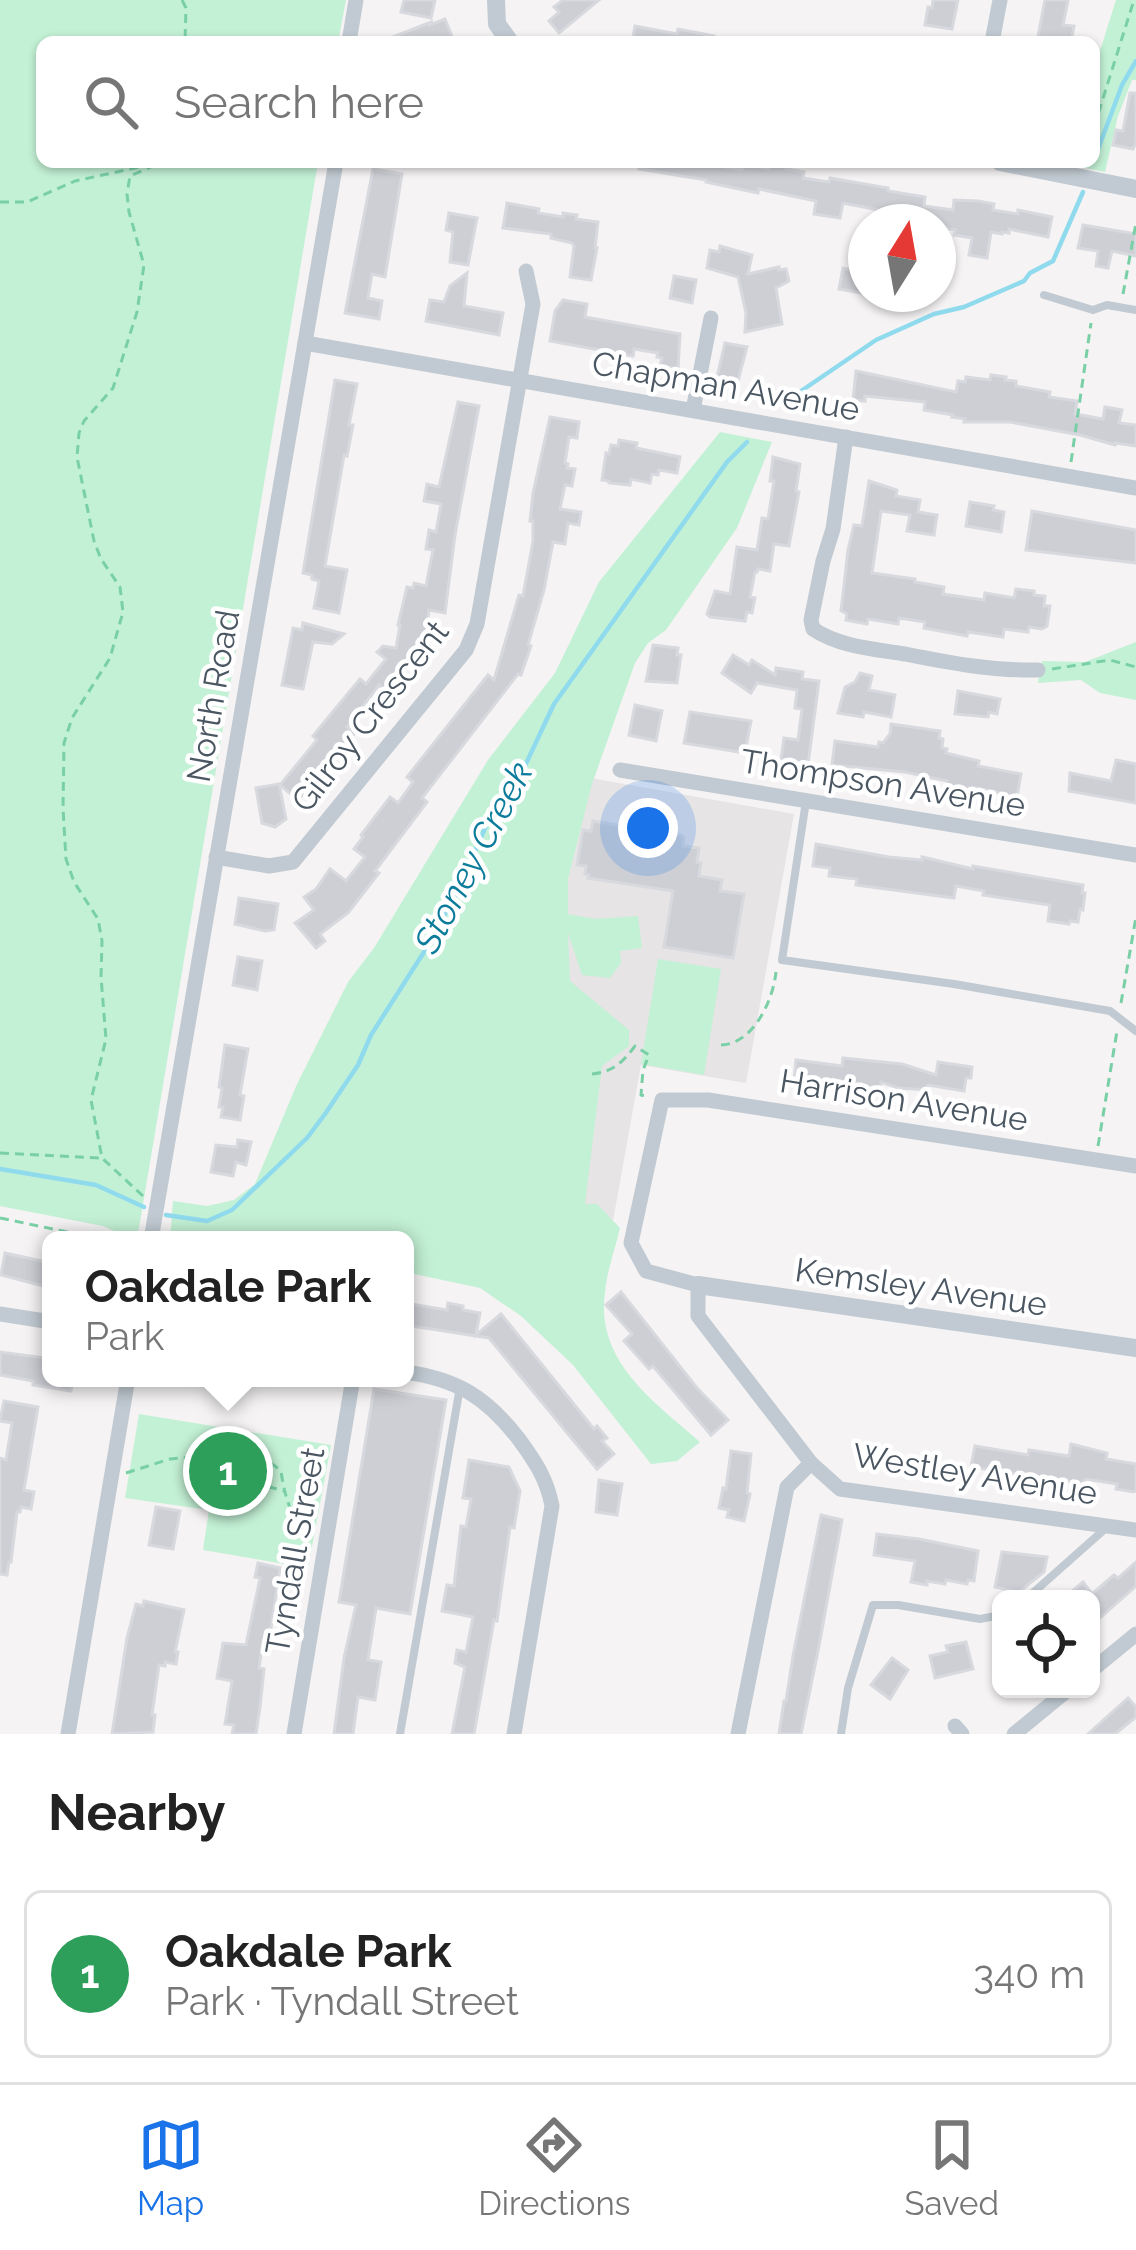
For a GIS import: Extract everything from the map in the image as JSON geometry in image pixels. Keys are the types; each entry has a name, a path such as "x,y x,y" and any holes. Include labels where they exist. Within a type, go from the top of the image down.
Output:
{"street":[{"path":"350,36 356,0"},
{"path":"496,0 497,24 506,36"},
{"path":"993,36 1000,0"},
{"name":"North Road","path":"153,1231 334,168"},
{"path":"1030,168 1136,189"},
{"path":"520,381 533,304 526,271"},
{"path":"694,410 711,318"},
{"name":"Chapman Avenue","path":"305,343 1136,488"},
{"name":"Gilroy Crescent","path":"216,857 269,866 293,862 466,650 477,624 520,381"},
{"path":"846,437 813,629 842,643 980,668 1038,670"},
{"name":"Thompson Avenue","path":"620,770 1136,855"},
{"path":"662,1100 631,1243 646,1271 698,1285 698,1316 811,1463 787,1486 738,1734"},
{"name":"Harrison Avenue","path":"662,1100 708,1100 1136,1166"},
{"name":"Kemsley Avenue","path":"698,1285 1136,1348"},
{"path":"0,1314 42,1321"},
{"path":"414,1373 437,1377 485,1402 512,1431 548,1484 552,1506 514,1734"},
{"path":"68,1734 126,1387"},
{"name":"Tyndall Street","path":"294,1734 352,1387"},
{"name":"Westley Avenue","path":"811,1463 839,1489 1136,1530"},
{"path":"1100,1664 1136,1634"},
{"path":"1014,1734 1058,1698"}],"lane":[{"path":"1044,295 1093,310 1106,305 1136,310"},
{"path":"806,801 782,960 1110,1010 1136,1031"},
{"path":"400,1734 460,1387"},
{"path":"1036,1590 1109,1526"},
{"path":"842,1734 848,1688 873,1605 992,1617"}],"path":[{"path":"182,0 184,36"},
{"path":"1100,108 1134,0"},
{"path":"0,202 27,202 75,181 136,168"},
{"path":"148,168 130,176 127,194 144,265 137,312 113,388 79,433 77,457 94,541 120,587 123,612 110,658 72,718 64,743 63,808 66,859 74,882 98,919 101,941 106,1039 91,1100 102,1158 148,1201"},
{"path":"1121,308 1136,223"},
{"path":"1070,470 1093,310"},
{"path":"1038,670 1109,661 1136,667"},
{"path":"1096,1160 1136,916"},
{"path":"721,1045 739,1040 759,1017 770,1001 782,960"},
{"path":"592,1074 624,1062 635,1046 649,1055 641,1095 662,1100"},
{"path":"0,1154 102,1158"},
{"path":"0,1218 63,1231"},
{"path":"212,1464 247,1453 268,1460 281,1471 284,1491 301,1529 310,1537 328,1540"},
{"path":"111,1478 170,1459 193,1457 284,1491"},
{"path":"206,1482 212,1464"}],"shaded area":[{"path":"579,776 794,814 746,1083 641,1065 609,1243 416,1009"}],"green space":[{"path":"0,0 346,0 339,36 36,36 36,168 317,168 139,1228 114,1231 0,1206"},
{"path":"1116,0 1136,0 1136,80 1118,116 1105,172 1085,168 1100,168 1100,51"},
{"path":"720,432 772,442 737,528 666,630 648,643 635,663 592,784 568,879 568,914 595,919 638,916 642,948 620,951 621,963 610,978 582,975 568,933 570,981 629,1030 629,1046 602,1066 585,1204 597,1204 620,1228 605,1292 609,1339 632,1378 700,1442 677,1461 651,1464 573,1365 521,1316 480,1288 414,1274 414,1231 171,1231 173,1201 207,1206 234,1200 255,1184 297,1084 348,982 374,948 488,760 555,673 599,582"},
{"path":"1136,642 1136,700 1100,693 1081,680 1038,683 1042,661 1085,662"},
{"path":"658,959 721,969 704,1075 641,1064"},
{"path":"139,1414 331,1445 308,1568 203,1550 209,1510 125,1498"}],"building":[{"path":"404,0 435,0 431,18 401,12"},
{"path":"563,0 599,0 559,33 549,21 559,12 554,7"},
{"path":"933,0 958,0 952,29 925,25"},
{"path":"1045,0 1068,0 1063,25 1074,26 1072,36 1038,36"},
{"path":"445,19 452,36 395,36 431,22"},
{"path":"635,26 714,36 633,36"},
{"path":"1130,93 1136,93 1133,149 1113,145 1116,130 1123,131"},
{"path":"639,168 786,168 804,172 803,178 829,182 830,178 925,197 924,204 843,203 840,218 814,214 816,201"},
{"path":"373,169 402,174 385,277 372,274 368,298 382,301 379,319 345,313"},
{"path":"954,200 1052,217 1048,237 1009,229 1009,233 991,232 987,258 969,255 972,238 956,235"},
{"path":"507,203 598,222 591,280 570,277 572,243 551,238 551,234 503,228"},
{"path":"449,213 477,218 468,265 450,262 453,232 446,230"},
{"path":"1083,225 1136,234 1136,256 1112,251 1108,268 1096,266 1098,251 1078,248"},
{"path":"720,246 752,255 748,274 786,269 789,281 776,288 782,324 745,332 738,277 707,268 710,250 719,252"},
{"path":"843,268 848,269 848,291 839,289"},
{"path":"467,273 464,306 503,313 499,335 426,321 430,300 444,302 450,286"},
{"path":"674,276 696,280 692,303 670,298"},
{"path":"563,300 587,304 585,317 680,334 678,369 660,366 658,353 634,349 633,356 550,341 555,311"},
{"path":"725,343 747,347 738,381 717,377"},
{"path":"856,371 956,392 958,381 965,382 966,377 1006,377 1016,381 1016,386 1077,401 1075,414 1103,419 1105,407 1122,410 1119,423 1136,425 1136,446 1010,422 964,422 924,410 925,402 865,396 865,401 853,400"},
{"path":"335,380 357,384 325,566 347,570 339,613 314,608 319,581 303,573"},
{"path":"458,402 479,406 445,613 429,610 424,648 386,691 379,685 347,727 355,733 298,800 280,785 360,679 366,684 386,659 377,652 383,646 396,648 407,587 413,588 414,583 426,586 433,550 426,549 429,530 436,532 441,504 424,501 427,484 439,487"},
{"path":"550,417 579,422 577,438 569,437 565,463 575,469 572,486 565,485 560,509 581,512 579,525 568,523 565,544 553,542 521,675 422,798 427,802 375,871 379,873 348,913 320,934 325,941 316,948 295,923 314,910 304,897 330,869 346,881 365,857 354,849 361,835 390,797 398,803 413,782 407,777 488,675 494,680 519,595 523,596 533,541 533,493"},
{"path":"619,440 680,457 677,473 659,470 650,483 631,479 630,485 602,480 606,453"},
{"path":"773,457 800,464 789,546 774,544 770,571 755,572 752,613 747,612 745,621 710,617 715,591 730,594 737,547 757,550 762,518 768,519"},
{"path":"869,481 897,490 896,496 920,500 918,512 937,515 934,535 907,531 910,515 881,511 872,573 915,579 944,587 943,594 984,600 985,593 1014,598 1016,589 1034,591 1034,595 1045,596 1044,606 1050,606 1047,626 1029,627 1028,632 1004,629 1003,637 968,632 967,636 899,618 898,624 846,620 847,614 841,611 848,550 854,525 862,526"},
{"path":"970,502 1004,512 1001,532 966,526"},
{"path":"1032,511 1136,530 1136,563 1026,550"},
{"path":"303,623 344,634 332,644 313,642 303,689 282,685 293,628 302,630"},
{"path":"653,645 678,648 677,683 646,681"},
{"path":"733,655 749,665 752,660 775,675 776,668 803,672 802,679 819,681 808,764 781,760 784,738 798,740 802,709 795,708 797,690 757,683 751,693 722,673"},
{"path":"860,673 872,676 869,690 895,695 891,717 838,713 845,687"},
{"path":"958,691 1000,699 997,714 955,714"},
{"path":"635,705 662,711 656,741 629,735"},
{"path":"690,712 751,721 745,753 684,743"},
{"path":"891,724 940,731 946,753 979,761 978,766 1021,774 1017,797 947,786 947,781 905,772 832,765 835,741 878,747 890,734"},
{"path":"1116,760 1136,764 1136,803 1069,791 1070,773 1111,781"},
{"path":"279,784 286,819 275,827 262,823 256,788"},
{"path":"593,821 681,835 683,846 699,848 699,876 722,880 720,891 744,894 733,958 664,947 673,891 588,878 586,866 577,865 583,830 591,831"},
{"path":"816,844 1083,885 1083,910 1078,922 1069,924 1048,921 1050,905 983,895 984,891 956,886 954,898 856,885 857,879 829,876 830,868 813,866"},
{"path":"239,898 278,904 274,930 235,924"},
{"path":"238,957 262,961 257,990 233,985"},
{"path":"225,1045 248,1049 240,1120 221,1117 223,1107 219,1107"},
{"path":"843,1058 902,1064 936,1075 938,1062 972,1067 971,1078 966,1078 964,1091 928,1085 927,1090 898,1088 881,1082 880,1089 833,1079 832,1086 794,1082 796,1060 842,1066"},
{"path":"238,1140 251,1142 246,1165 236,1162 233,1176 211,1172 216,1145 237,1147"},
{"path":"5,1253 42,1261 42,1286 1,1275"},
{"path":"621,1292 728,1420 711,1435 653,1366 649,1369 624,1341 632,1334 606,1305"},
{"path":"448,1303 480,1313 476,1335 501,1314 594,1429 597,1426 607,1438 602,1441 614,1454 597,1469 489,1338 414,1326 414,1304 447,1310"},
{"path":"0,1352 42,1358 42,1386 0,1375"},
{"path":"374,1389 446,1400 410,1614 376,1608 368,1660 381,1662 375,1700 358,1697 353,1734 334,1734 356,1605 339,1602"},
{"path":"4,1401 38,1407 24,1490 34,1492 31,1509 21,1507 17,1512 7,1575 0,1574 0,1458 6,1460 12,1423 0,1421"},
{"path":"1071,1444 1107,1453 1106,1459 1136,1464 1136,1490 1086,1479 1082,1483 971,1467 975,1446 1069,1456"},
{"path":"731,1451 751,1454 744,1521 727,1517 729,1510 719,1508"},
{"path":"469,1460 509,1467 520,1491 474,1734 452,1734 465,1667 455,1663 457,1650 466,1652 473,1617 442,1611 447,1585 454,1586 461,1526 466,1527 471,1499 463,1498"},
{"path":"599,1480 622,1484 617,1515 596,1512"},
{"path":"156,1507 180,1511 173,1549 149,1545"},
{"path":"821,1515 842,1520 819,1646 801,1734 779,1734 784,1701"},
{"path":"877,1534 978,1551 974,1581 911,1582 915,1561 874,1555"},
{"path":"1002,1552 1047,1557 1044,1572 1022,1590 995,1587"},
{"path":"1136,1562 1136,1586 1100,1618 1097,1590 1114,1575 1118,1578"},
{"path":"258,1563 280,1568 269,1641 263,1640 256,1734 232,1734 234,1725 225,1724 232,1681 217,1678 223,1643 246,1645 260,1578 255,1577"},
{"path":"144,1601 184,1610 176,1664 159,1665 153,1732 112,1734 127,1638 136,1604 143,1606"},
{"path":"966,1642 973,1669 935,1678 930,1656"},
{"path":"892,1658 908,1670 890,1699 871,1685"},
{"path":"1128,1698 1136,1707 1136,1717 1115,1734 1088,1734"}],"waterway":[{"name":"Stoney Creek","path":"1100,144 1136,61"},
{"name":"Stoney Creek","path":"782,404 876,340 1024,281 1053,261 1083,192"},
{"name":"Stoney Creek","path":"166,1215 207,1221 232,1210 307,1138 358,1065 371,1035 424,952 554,704 727,462 747,442"},
{"name":"Stoney Creek","path":"0,1169 96,1185 144,1207"}],"place":[{"name":"Oakdale Park","path":"228,1471"}]}
